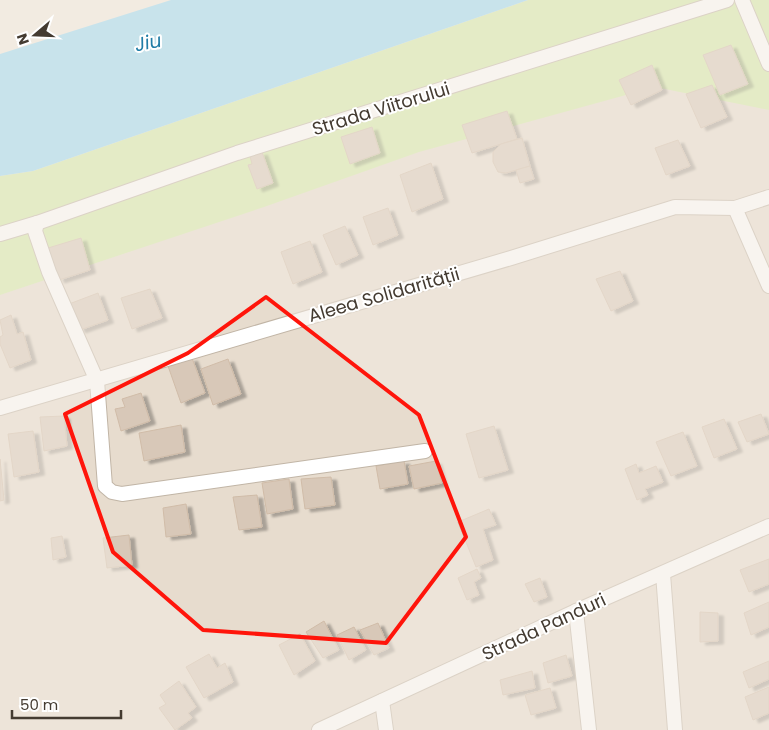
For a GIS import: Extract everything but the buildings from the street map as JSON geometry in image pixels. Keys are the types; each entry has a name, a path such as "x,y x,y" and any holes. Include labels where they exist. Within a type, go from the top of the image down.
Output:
{"street":[{"name":"Strada Viitorului","path":"0,234 37,223 237,153 727,0"},
{"path":"742,0 769,64"},
{"name":"Aleea Solidarității","path":"0,408 97,381 675,207 735,208 769,197"},
{"path":"735,208 769,286"},
{"path":"37,223 35,231 49,272 97,381 104,486 112,492 122,494 425,451"},
{"name":"Strada Panduri","path":"319,730 769,526"},
{"path":"663,574 675,730"},
{"path":"576,612 589,730"},
{"path":"382,701 386,730"}],"highlighted area":[{"path":"266,297 419,415 466,537 386,643 203,630 113,552 65,414 188,353"}],"shaded area":[{"path":"769,7 769,730 0,730 0,197"}],"green space":[{"path":"528,0 769,0 769,110 655,87 419,152 264,207 0,295 0,176 33,171"}],"water":[{"name":"Jiu","path":"171,0 528,0 33,171 0,176 0,54"}]}
